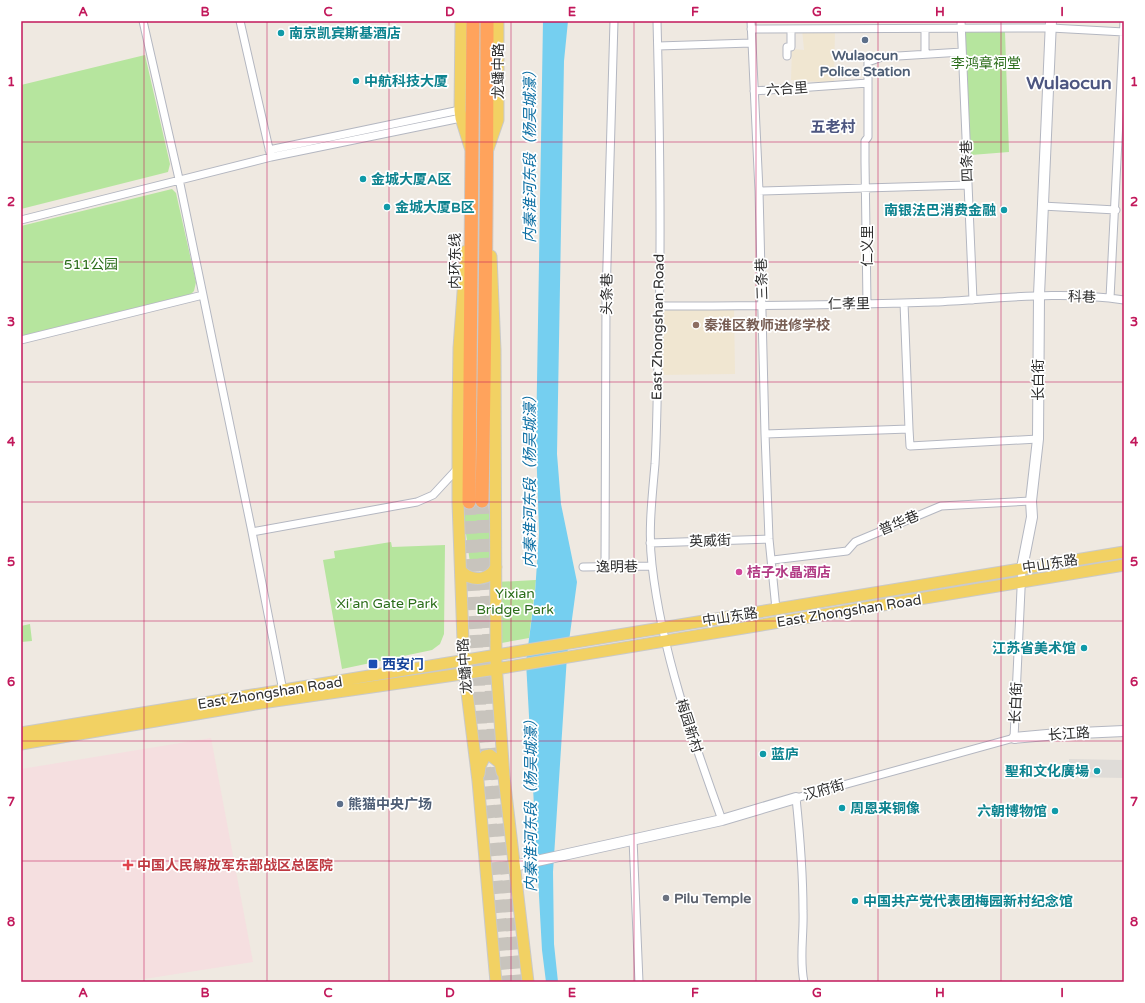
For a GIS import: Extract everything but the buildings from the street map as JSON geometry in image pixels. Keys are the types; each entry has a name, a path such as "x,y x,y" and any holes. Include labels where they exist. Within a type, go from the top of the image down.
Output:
{"highway":[{"name":"内环东线","path":"473,21 471,213 476,502 488,227 486,155 487,21"}],"main road":[{"path":"461,21 461,114 472,154"},
{"name":"龙蟠中路","path":"486,155 498,120 498,21"},
{"name":"龙蟠中路","path":"471,213 463,276 459,348 458,468 461,571 465,674 478,781 496,982"},
{"path":"488,227 493,278 495,350 496,669 504,777 528,982"},
{"name":"中山东路","path":"520,652 574,643 663,634 776,609 1124,552"},
{"name":"East Zhongshan Road","path":"21,744 262,704 465,674 574,656 663,634 1022,582 1124,565"},
{"path":"461,571 469,577 482,578 493,574 496,567"},
{"name":"East Zhongshan Road","path":"21,733 520,652"},
{"path":"478,781 480,766 485,756 490,755 500,763 504,777"}],"street":[{"path":"143,21 180,179 283,691"},
{"path":"240,21 270,153"},
{"name":"头条巷","path":"605,567 606,298 614,21"},
{"name":"East Zhongshan Road","path":"657,21 661,172 656,441 650,543 652,566 663,634"},
{"name":"三条巷","path":"751,21 763,306 765,434 769,539 776,609"},
{"path":"1110,298 1120,161 1124,21"},
{"path":"751,29 925,29 961,24 1051,24 1124,32"},
{"name":"四条巷","path":"961,24 973,300"},
{"name":"长白街","path":"1014,738 1022,568 1032,517 1031,501 1038,439 1039,295 1051,24"},
{"path":"787,56 788,47 791,47 791,29"},
{"path":"925,29 925,54 962,52"},
{"path":"658,46 751,43"},
{"name":"仁义里","path":"867,304 865,141 868,137 868,62 882,57 925,54"},
{"name":"六合里","path":"754,91 868,83"},
{"path":"21,220 180,179 270,153 461,114"},
{"path":"759,191 968,185"},
{"path":"1042,206 1116,210"},
{"path":"21,340 203,295"},
{"name":"仁孝里","path":"659,306 763,306 904,303 1039,295"},
{"name":"科巷","path":"1039,295 1124,300"},
{"path":"904,303 910,446 1038,439"},
{"path":"765,434 909,429"},
{"path":"252,532 416,502 433,495 458,468"},
{"name":"普华巷","path":"772,560 847,551 855,542 941,506 1031,501"},
{"name":"英威街","path":"650,543 769,539"},
{"name":"逸明巷","path":"583,567 652,566"},
{"name":"梅园新村","path":"663,634 684,712 722,820"},
{"name":"长江路","path":"1014,738 1124,731"},
{"name":"汉府街","path":"514,866 722,820 1014,738"},
{"path":"796,798 801,844 803,913 802,969 804,982"},
{"path":"633,839 640,982"}],"shaded area":[{"path":"1124,21 1124,161 1116,160"},
{"path":"802,29 835,29 834,83 791,80 792,49 804,50"},
{"name":"秦淮区教师进修学校","path":"659,306 734,306 735,374 658,375"},
{"name":"中国人民解放军东部战区总医院","path":"211,738 253,962 125,982 21,982 21,769"},
{"name":"聖和文化廣場","path":"1069,759 1124,760 1124,778 1069,777"}],"green space":[{"name":"李鸿章祠堂","path":"965,32 1005,32 1009,152 971,155"},
{"path":"145,55 170,164 168,172 21,209 21,85"},
{"name":"511公园","path":"172,189 176,193 196,282 194,291 191,294 21,336 21,226"},
{"path":"493,511 490,562 487,569 477,571 471,568 463,512"},
{"name":"Xi'an Gate Park","path":"391,542 392,547 445,545 444,634 440,644 432,650 342,669 323,560 335,558 334,551"},
{"name":"Yixian Bridge Park","path":"536,580 529,638 496,644 496,582"},
{"path":"30,624 32,641 21,642 21,626"}],"water":[{"path":"543,21 568,21 564,61 557,454 561,504 577,582 567,656 553,872 554,944 558,982 546,982 542,950 526,662 535,593 539,533 536,442"}],"tunnel":[{"path":"482,501 493,729 518,982"},
{"path":"469,502 481,731 506,982"}],"place":[{"name":"南京凯宾斯基酒店","path":"281,33"},
{"name":"Wulaocun Police Station","path":"865,40"},
{"name":"中航科技大厦","path":"356,81"},
{"name":"金城大厦A区","path":"363,179"},
{"name":"金城大厦B区","path":"387,207"},
{"name":"南银法巴消费金融","path":"1004,210"},
{"name":"秦淮区教师进修学校","path":"696,325"},
{"name":"桔子水晶酒店","path":"739,572"},
{"name":"江苏省美术馆","path":"1084,648"},
{"name":"西安门","path":"373,664"},
{"name":"蓝庐","path":"763,754"},
{"name":"聖和文化廣場","path":"1097,771"},
{"name":"熊猫中央广场","path":"340,804"},
{"name":"周恩来铜像","path":"842,808"},
{"name":"六朝博物馆","path":"1055,811"},
{"name":"中国人民解放军东部战区总医院","path":"128,865"},
{"name":"Pilu Temple","path":"666,898"},
{"name":"中国共产党代表团梅园新村纪念馆","path":"855,901"}],"district":[{"name":"Wulaocun","path":"1069,83"},
{"name":"五老村","path":"833,127"}],"water label":[{"name":"内秦淮河东段（杨吴城濠）","path":"530,153"},
{"name":"内秦淮河东段（杨吴城濠）","path":"530,478"},
{"name":"内秦淮河东段（杨吴城濠）","path":"531,802"}]}
